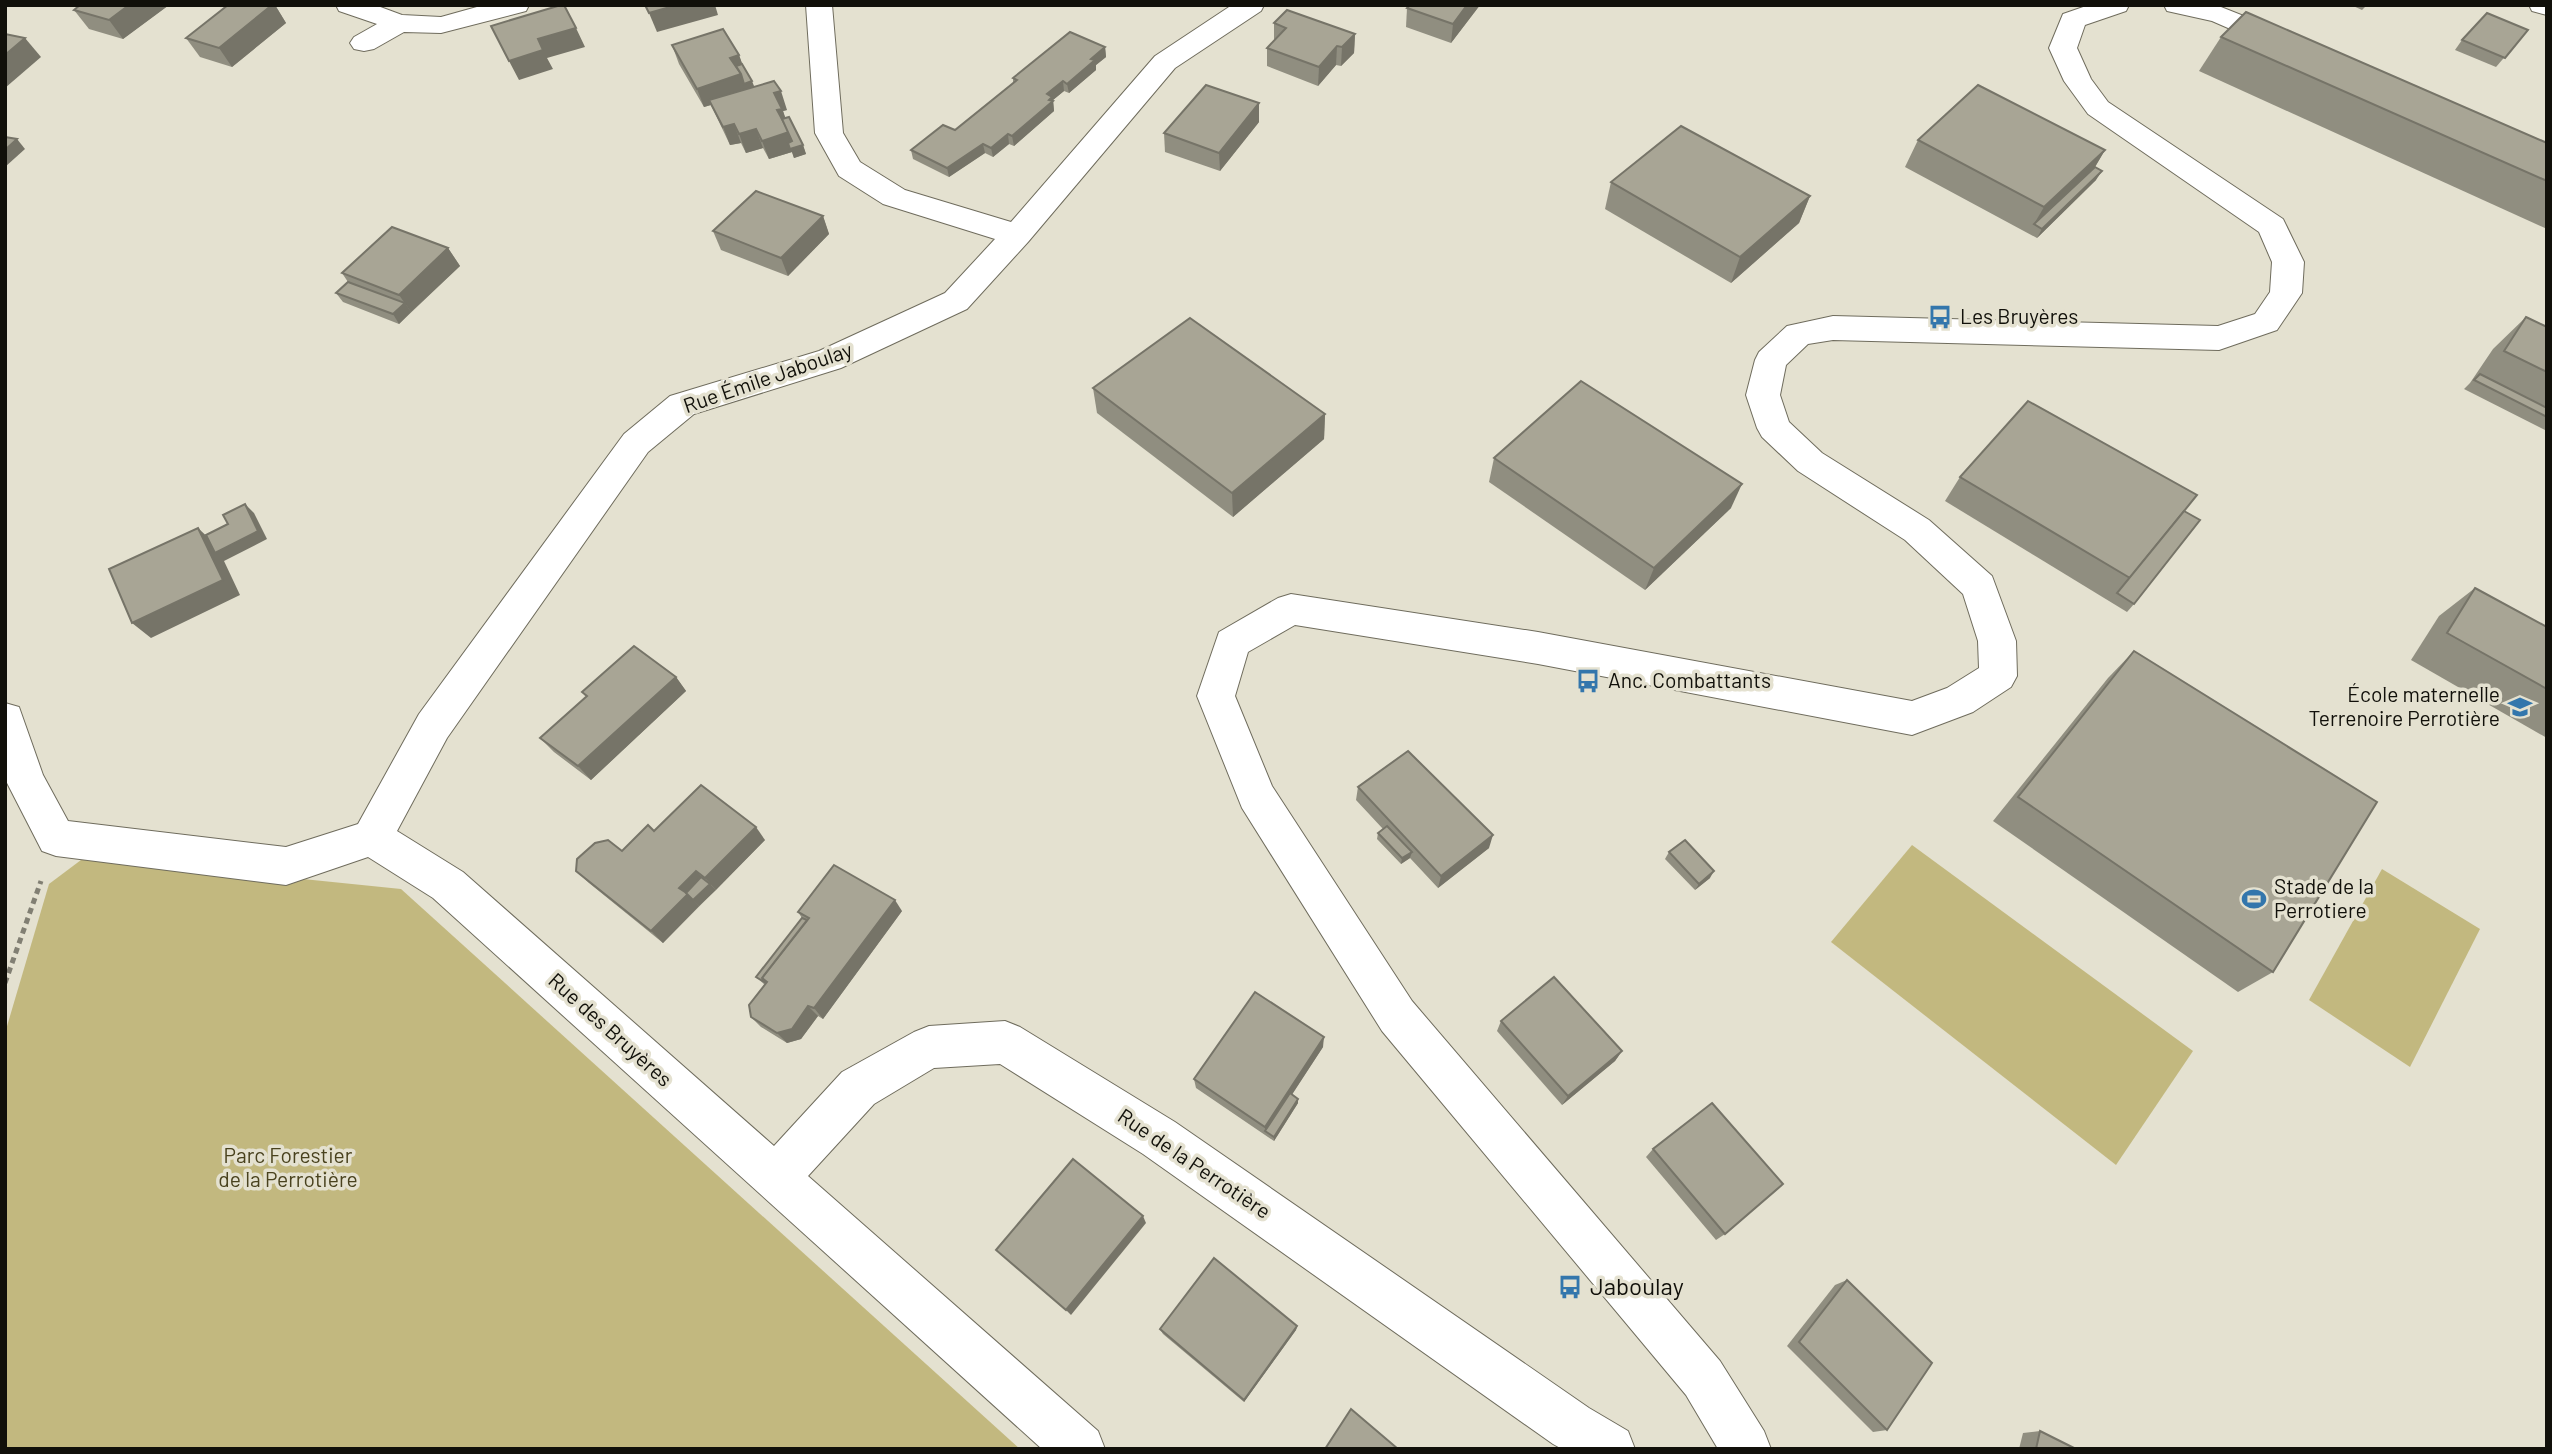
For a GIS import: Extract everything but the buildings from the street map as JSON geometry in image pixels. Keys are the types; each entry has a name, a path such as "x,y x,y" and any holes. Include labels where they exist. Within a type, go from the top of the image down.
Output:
{"street":[{"path":"349,5 405,14 441,25 516,5"},
{"path":"820,5 829,133 849,169 894,197 1017,235"},
{"name":"Rue Émile Jaboulay","path":"372,838 433,726 636,443 682,405 752,381 829,360 957,301 1165,62 1251,5"},
{"path":"1746,1449 1703,1378 1397,1016 1256,796 1216,696 1232,643 1291,610 1538,648 1912,718 1960,700 1998,676 1997,641 1979,586 1917,530 1810,462 1774,428 1763,395 1771,360 1798,334 1833,328 2219,338 2266,322 2286,293 2288,262 2272,226 2098,108 2078,80 2063,48 2073,20 2116,5"},
{"path":"2177,5 2221,15 2309,53"},
{"path":"364,43 405,14"},
{"path":"5,719 25,779 56,838 286,866 372,838"},
{"name":"Rue des Bruyères","path":"372,838 448,885 1080,1449"},
{"name":"Rue de la Perrotière","path":"776,1178 858,1088 929,1047 1005,1042 1159,1138 1571,1426 1610,1449"}],"path":[{"path":"5,983 56,838"}],"green space":[{"path":"1912,845 2193,1051 2116,1165 1831,942"},
{"name":"Parc Forestier de la Perrotière","path":"85,857 401,889 1020,1449 5,1449 5,1033 49,884"},
{"path":"2382,869 2480,929 2410,1067 2309,1000"}],"place":[{"name":"Les Bruyères","path":"1940,317"},
{"name":"Anc. Combattants","path":"1588,681"},
{"name":"École maternelle Terrenoire Perrotière","path":"2520,707"},
{"name":"Stade de la Perrotiere","path":"2254,899"},
{"name":"Jaboulay","path":"1570,1287"}]}
